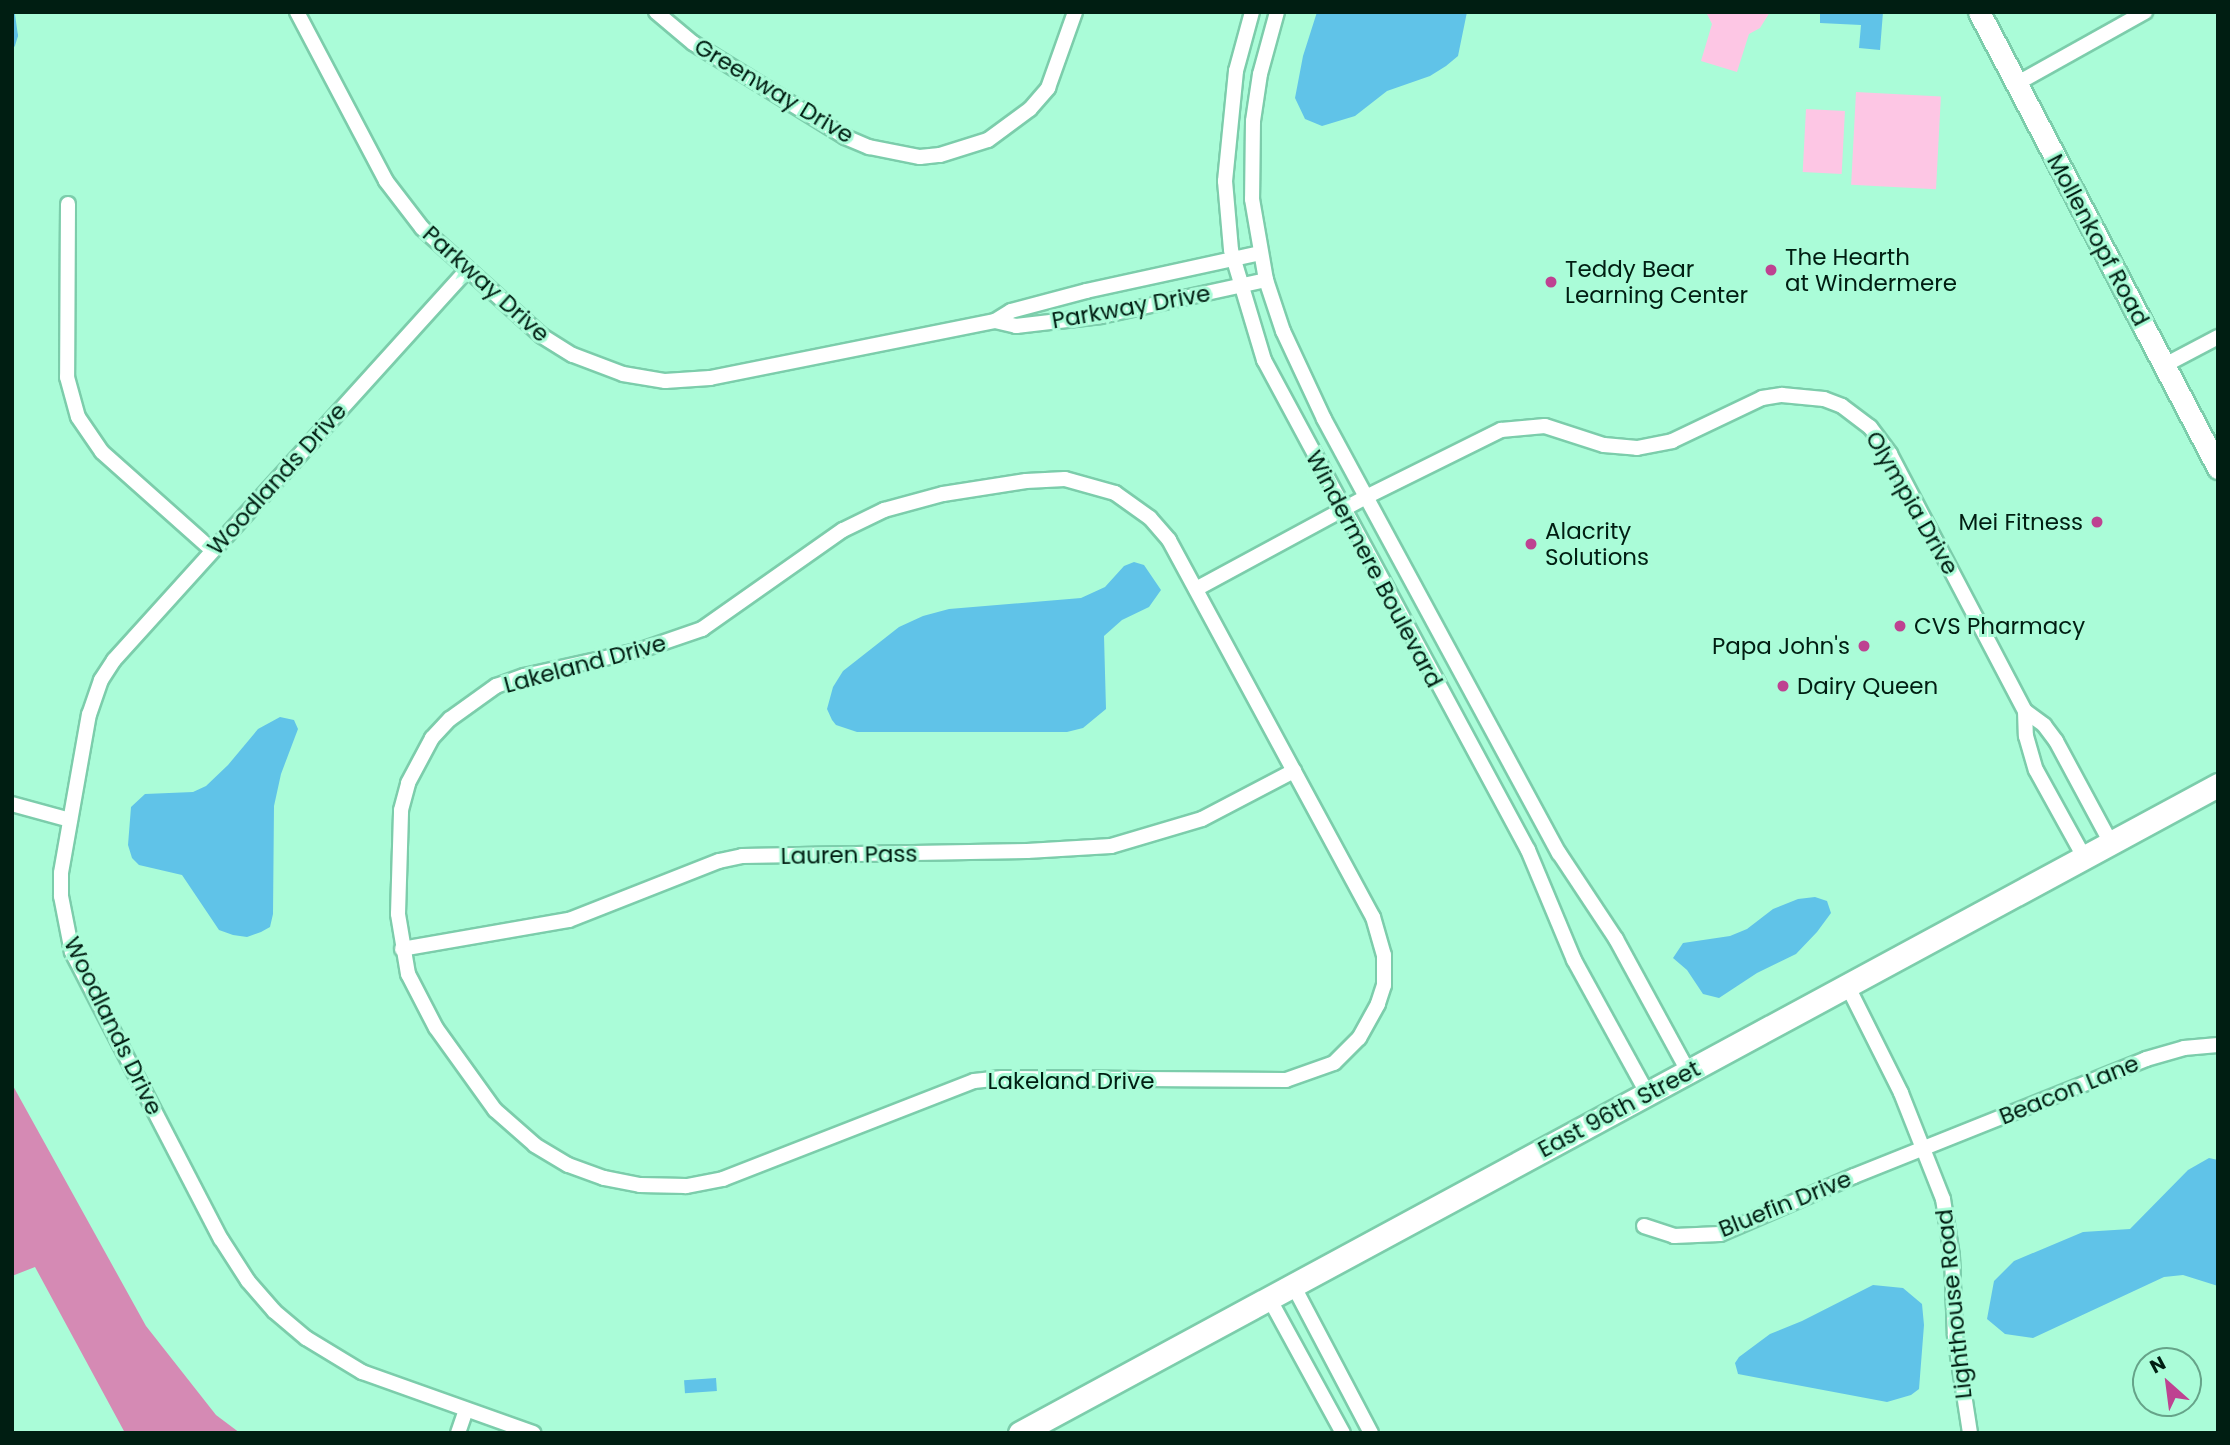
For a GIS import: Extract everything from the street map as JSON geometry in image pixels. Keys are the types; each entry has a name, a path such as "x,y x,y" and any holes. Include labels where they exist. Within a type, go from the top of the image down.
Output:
{"main road":[{"name":"East 96th Street","path":"1020,1433 2218,785"}],"street":[{"name":"Parkway Drive","path":"297,12 393,191 422,228 557,346 597,366 656,380 710,378 995,321 1011,311 1086,291 1260,253"},
{"name":"Greenway Drive","path":"656,12 693,43 845,137 869,147 920,157 940,155 988,140 1030,109 1048,88 1075,12"},
{"name":"Windermere Boulevard","path":"1252,12 1236,71 1227,145 1226,192 1233,259 1264,360 1342,510 1528,850 1574,960 1647,1093"},
{"name":"Windermere Boulevard","path":"1277,12 1260,74 1253,121 1252,199 1266,280 1300,372 1559,853 1616,939 1688,1071"},
{"name":"Mollenkopf Road","path":"1979,12 2218,468"},
{"path":"2016,84 2145,12"},
{"path":"68,204 67,377 78,417 102,452 212,550"},
{"name":"Woodlands Drive","path":"467,270 128,643 101,680 89,714 70,820 61,896 66,938 233,1260 274,1311 337,1359 362,1372 533,1433"},
{"name":"Parkway Drive","path":"995,321 1016,326 1101,316 1240,288 1266,280"},
{"path":"2165,365 2218,337"},
{"name":"Olympia Drive","path":"1196,589 1488,435 1521,426 1545,426 1604,445 1637,448 1672,440 1762,398 1782,395 1824,400 1842,407 1870,427 1890,454 2025,711 2026,736 2036,770 2084,857"},
{"name":"Lakeland Drive","path":"1065,480 1095,485 1115,493 1150,518 1169,540 1294,771 1373,917 1381,939 1385,971 1378,1004 1346,1053 1320,1070 1286,1080 1002,1078 974,1081 723,1179 686,1186 640,1185 604,1178 568,1164 536,1145 495,1110 436,1028 416,993 402,949 398,914 401,810 418,759 450,719 486,692 524,676 641,650 702,629 863,519 902,504 943,494 1026,481 1065,480"},
{"name":"Olympia Drive","path":"2025,711 2044,725 2056,741 2111,843"},
{"name":"Lauren Pass","path":"402,949 569,920 719,861 742,856 1027,851 1111,846 1202,819 1294,771"},
{"path":"12,804 70,820"},
{"name":"Lighthouse Road","path":"1847,985 1879,1044 1940,1192 1948,1223 1955,1336 1970,1433"},
{"name":"Beacon Lane","path":"1924,1148 2146,1059 2184,1048 2218,1045"},
{"name":"Bluefin Drive","path":"1644,1226 1674,1236 1720,1234 1924,1148"},
{"path":"1293,1285 1371,1433"},
{"path":"1269,1298 1343,1433"},
{"path":"458,1433 466,1410"}],"shaded area":[{"path":"1706,12 1770,12 1760,28 1749,34 1737,72 1701,61 1712,24"},
{"path":"1856,92 1941,96 1936,189 1851,185"},
{"path":"1806,109 1845,111 1842,174 1803,172"},
{"path":"12,1084 146,1326 216,1415 240,1433 125,1433 35,1267 12,1276"}],"water":[{"path":"1317,12 1467,12 1458,56 1446,66 1430,76 1387,91 1355,116 1322,126 1305,119 1295,98 1303,56"},
{"path":"1820,12 1883,12 1880,50 1859,48 1861,25 1820,23"},
{"path":"1134,562 1144,565 1161,590 1149,607 1122,620 1104,636 1106,709 1083,728 1067,732 857,732 836,725 832,720 827,709 833,687 843,671 899,627 923,616 949,609 1081,598 1105,587 1124,566"},
{"path":"280,717 294,720 298,729 281,774 274,806 273,914 270,927 261,932 247,937 233,935 219,930 182,875 139,865 132,858 128,845 131,807 145,794 193,792 206,786 258,729"},
{"path":"1815,897 1827,901 1831,913 1817,932 1796,954 1757,973 1719,998 1703,994 1687,970 1673,958 1683,943 1730,936 1747,929 1773,909 1798,899"},
{"path":"2209,1158 2218,1160 2218,1286 2183,1275 2164,1277 2033,1338 2005,1334 1987,1319 1994,1281 2014,1261 2083,1232 2130,1229 2188,1170"},
{"path":"1873,1285 1903,1288 1922,1304 1924,1325 1919,1389 1911,1395 1887,1402 1738,1374 1735,1363 1739,1357 1770,1334"},
{"path":"716,1378 717,1391 685,1393 684,1380"}],"waterway":[{"path":"12,14 15,35 12,45"}],"place":[{"name":"The Hearth at Windermere","path":"1771,270"},
{"name":"Teddy Bear Learning Center","path":"1551,282"},
{"name":"Mei Fitness","path":"2097,522"},
{"name":"Alacrity Solutions","path":"1531,544"},
{"name":"CVS Pharmacy","path":"1900,626"},
{"name":"Papa John's","path":"1864,646"},
{"name":"Dairy Queen","path":"1783,686"}]}
